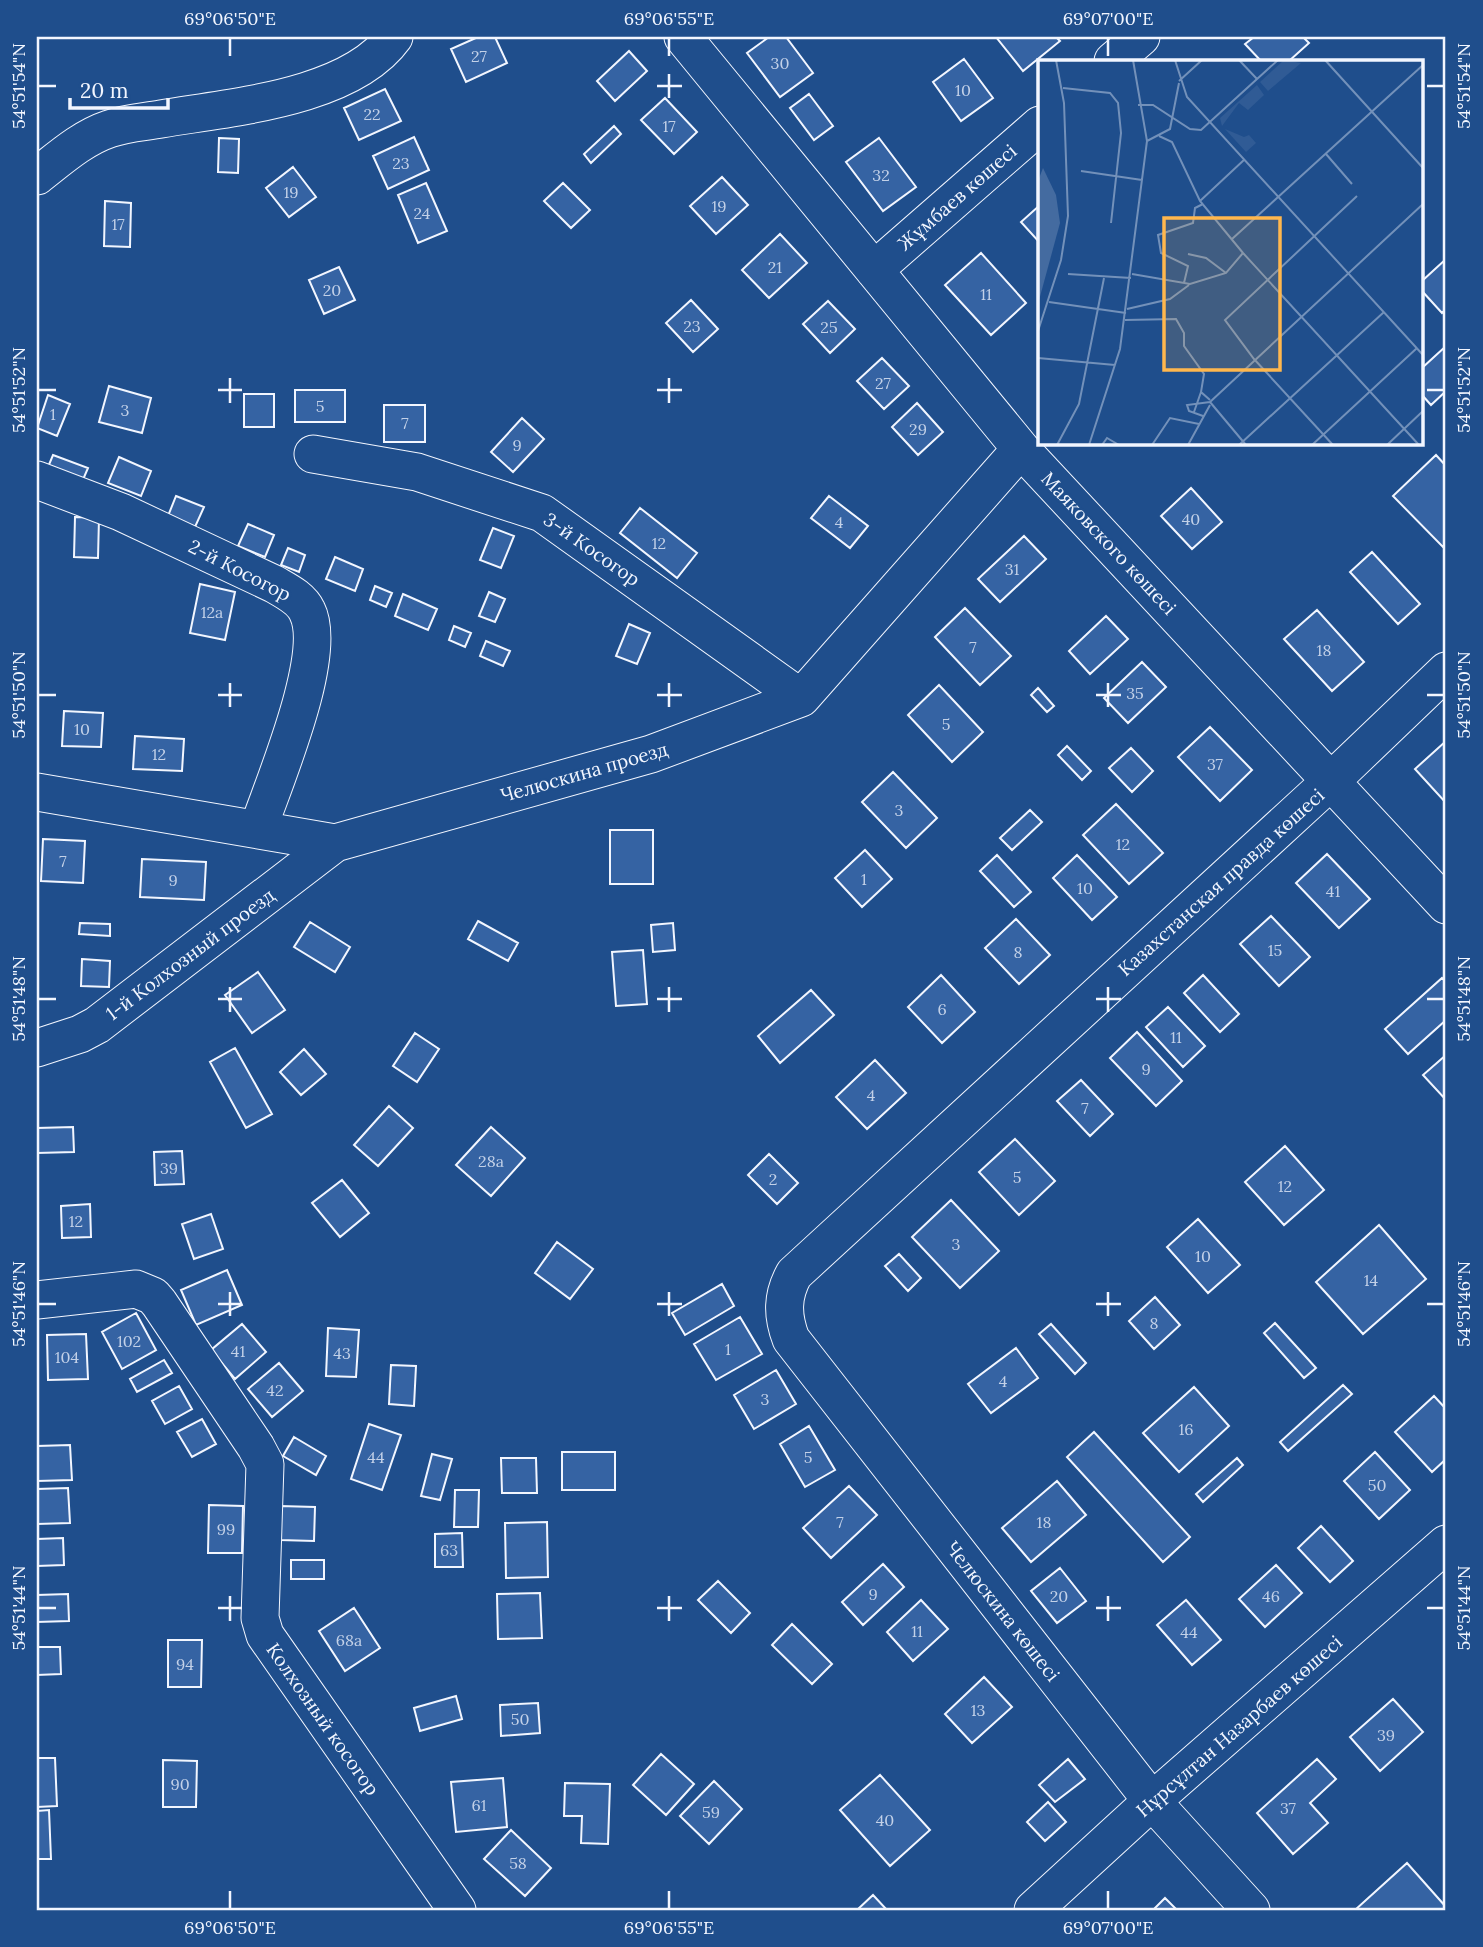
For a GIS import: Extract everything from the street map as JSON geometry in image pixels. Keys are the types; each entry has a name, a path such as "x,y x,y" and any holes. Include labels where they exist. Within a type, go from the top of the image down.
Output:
{"street":[{"path":"37,176 73,148 109,129 240,106 338,81 375,60 394,37"},
{"name":"Маяковского көшесі","path":"683,37 1021,449 1446,905"},
{"path":"1114,60 1141,37"},
{"name":"Жұмбаев көшесі","path":"874,270 1038,127"},
{"name":"Челюскина проезд","path":"37,792 335,843 651,754 801,698 1021,449"},
{"name":"3-й Косогор","path":"313,454 417,472 542,513 801,698"},
{"name":"2-й Косогор","path":"37,480 121,512 274,584 306,609 312,623 312,667 258,829"},
{"name":"Казахстанская правда көшесі","path":"785,1296 794,1273 1332,780 1446,671"},
{"name":"1-й Колхозный проезд","path":"37,1048 80,1034 97,1025 335,843"},
{"name":"Колхозный косогор","path":"37,1300 127,1290 145,1292 159,1303 265,1464 260,1618 265,1635 457,1910"},
{"name":"Челюскина көшесі","path":"785,1296 783,1316 791,1339 1152,1801 1251,1910"},
{"name":"Нұрсұлтан Назарбаев көшесі","path":"1033,1910 1152,1801 1446,1544"}],"building":[{"path":"478,37 495,37 507,63 466,82 451,49"},
{"path":"769,37 786,37 813,73 780,97 747,53"},
{"path":"996,37 1056,37 1060,41 1023,71"},
{"path":"1254,37 1303,37 1309,43 1290,60 1260,60 1245,44"},
{"path":"629,51 647,71 615,101 597,81"},
{"path":"964,59 993,98 961,121 933,82"},
{"path":"385,89 401,121 359,140 344,108"},
{"path":"809,94 833,126 814,140 790,108"},
{"path":"665,98 697,132 674,154 641,120"},
{"path":"614,126 621,134 591,163 584,154"},
{"path":"414,137 429,170 388,189 373,156"},
{"path":"219,138 239,139 238,173 218,172"},
{"path":"879,138 916,187 883,211 846,162"},
{"path":"293,167 316,197 289,217 266,188"},
{"path":"722,177 748,205 716,234 690,206"},
{"path":"426,183 447,231 418,243 398,195"},
{"path":"563,183 590,210 571,228 544,201"},
{"path":"105,201 131,203 130,247 104,246"},
{"path":"1038,207 1038,241 1021,222"},
{"path":"780,234 807,263 769,298 742,270"},
{"path":"981,253 1026,303 991,335 945,285"},
{"path":"1446,259 1446,309 1442,313 1424,293 1424,279"},
{"path":"339,267 355,300 324,314 309,280"},
{"path":"691,300 718,329 693,352 666,323"},
{"path":"828,301 855,329 830,353 803,324"},
{"path":"1446,346 1446,391 1431,405 1424,397 1424,366"},
{"path":"882,358 909,386 884,409 857,381"},
{"path":"109,386 151,398 142,433 99,422"},
{"path":"295,390 345,390 345,422 295,422"},
{"path":"244,394 274,394 274,427 244,427"},
{"path":"48,395 70,404 57,436 37,428"},
{"path":"917,403 943,432 918,455 892,427"},
{"path":"384,405 425,405 425,442 384,442"},
{"path":"522,418 544,439 513,472 491,452"},
{"path":"53,455 88,468 82,482 48,467"},
{"path":"1436,455 1446,466 1446,543 1443,547 1393,496"},
{"path":"119,457 151,471 141,496 108,483"},
{"path":"1191,488 1222,522 1192,549 1161,516"},
{"path":"176,496 204,507 195,527 168,516"},
{"path":"829,496 868,526 850,548 811,518"},
{"path":"640,508 697,553 677,578 620,533"},
{"path":"75,517 99,518 98,558 74,557"},
{"path":"248,524 274,535 265,557 238,546"},
{"path":"493,528 514,536 501,568 480,560"},
{"path":"1024,536 1046,559 1000,602 978,579"},
{"path":"288,548 305,555 299,572 281,565"},
{"path":"1372,552 1420,604 1398,624 1350,572"},
{"path":"335,557 363,569 355,591 326,579"},
{"path":"200,584 235,592 225,640 190,633"},
{"path":"375,586 392,593 386,607 370,600"},
{"path":"489,592 505,599 495,622 479,616"},
{"path":"403,594 437,609 428,630 395,616"},
{"path":"965,608 1011,656 980,685 935,637"},
{"path":"1317,610 1364,662 1332,691 1284,639"},
{"path":"1106,616 1128,639 1090,674 1069,651"},
{"path":"629,624 650,633 637,664 616,656"},
{"path":"454,626 471,633 465,647 449,640"},
{"path":"486,641 510,651 503,666 480,656"},
{"path":"1142,662 1166,687 1128,723 1104,698"},
{"path":"939,685 983,732 952,762 908,715"},
{"path":"1038,688 1054,706 1047,712 1031,695"},
{"path":"64,711 103,713 101,747 62,746"},
{"path":"1210,727 1252,770 1220,801 1178,757"},
{"path":"135,736 184,739 182,771 133,769"},
{"path":"1446,741 1446,803 1415,769"},
{"path":"1067,746 1091,771 1082,780 1058,755"},
{"path":"1131,748 1153,771 1132,792 1109,768"},
{"path":"893,772 937,818 906,848 862,802"},
{"path":"1116,804 1163,853 1129,884 1083,835"},
{"path":"1030,810 1042,822 1012,850 1000,838"},
{"path":"610,830 653,830 653,884 610,884"},
{"path":"43,839 85,841 83,883 41,881"},
{"path":"865,850 892,879 862,907 835,878"},
{"path":"1327,854 1370,899 1339,928 1296,883"},
{"path":"997,855 1031,892 1014,907 980,871"},
{"path":"1077,855 1117,897 1092,920 1053,878"},
{"path":"142,859 206,862 204,900 140,897"},
{"path":"1271,916 1310,957 1279,986 1240,944"},
{"path":"1016,919 1050,955 1019,984 985,948"},
{"path":"478,921 518,943 508,961 468,939"},
{"path":"310,922 350,947 335,972 294,947"},
{"path":"80,923 110,924 110,936 79,934"},
{"path":"673,923 675,950 653,952 651,925"},
{"path":"643,950 647,1004 616,1006 612,952"},
{"path":"82,959 110,961 109,987 81,986"},
{"path":"258,972 285,1010 252,1033 225,995"},
{"path":"941,975 975,1012 942,1043 908,1007"},
{"path":"1203,975 1239,1014 1220,1032 1184,993"},
{"path":"1442,978 1446,982 1446,1020 1408,1054 1385,1029"},
{"path":"811,990 834,1015 780,1063 758,1036"},
{"path":"1168,1007 1205,1046 1183,1067 1146,1027"},
{"path":"1137,1032 1182,1081 1156,1106 1110,1058"},
{"path":"415,1033 439,1049 417,1082 393,1066"},
{"path":"235,1048 272,1114 246,1128 210,1062"},
{"path":"304,1049 326,1074 301,1095 280,1072"},
{"path":"1446,1055 1446,1100 1423,1075"},
{"path":"875,1060 906,1093 867,1129 836,1097"},
{"path":"1081,1080 1113,1114 1090,1136 1057,1101"},
{"path":"389,1106 413,1128 378,1166 354,1145"},
{"path":"73,1127 74,1152 37,1153 37,1128"},
{"path":"491,1127 525,1158 491,1196 456,1165"},
{"path":"1015,1139 1055,1181 1019,1215 979,1172"},
{"path":"1285,1146 1324,1190 1284,1225 1245,1182"},
{"path":"182,1151 184,1184 155,1185 154,1152"},
{"path":"769,1154 798,1183 777,1204 748,1175"},
{"path":"342,1180 369,1213 340,1237 312,1203"},
{"path":"951,1200 999,1251 960,1288 912,1237"},
{"path":"90,1204 91,1237 62,1238 61,1206"},
{"path":"211,1214 223,1249 194,1259 182,1224"},
{"path":"1198,1219 1240,1265 1208,1293 1167,1247"},
{"path":"1379,1225 1426,1279 1363,1334 1316,1282"},
{"path":"557,1242 593,1269 570,1299 535,1273"},
{"path":"899,1254 921,1278 908,1291 885,1266"},
{"path":"227,1270 242,1305 196,1325 181,1290"},
{"path":"722,1284 734,1306 685,1335 672,1313"},
{"path":"1155,1297 1180,1325 1154,1349 1129,1321"},
{"path":"136,1313 156,1350 122,1369 102,1332"},
{"path":"740,1317 762,1354 716,1380 694,1344"},
{"path":"1275,1323 1316,1368 1304,1378 1264,1333"},
{"path":"242,1324 266,1352 235,1379 211,1350"},
{"path":"1051,1324 1086,1363 1075,1374 1039,1334"},
{"path":"328,1328 359,1330 356,1377 326,1376"},
{"path":"86,1334 88,1379 48,1380 47,1335"},
{"path":"1016,1348 1038,1378 991,1413 968,1384"},
{"path":"164,1360 172,1373 137,1392 130,1379"},
{"path":"279,1363 303,1391 272,1417 248,1389"},
{"path":"391,1365 416,1366 414,1406 389,1404"},
{"path":"776,1370 796,1404 754,1429 734,1395"},
{"path":"1343,1385 1352,1394 1288,1451 1280,1442"},
{"path":"179,1386 192,1409 165,1424 152,1401"},
{"path":"1194,1387 1229,1426 1179,1472 1143,1433"},
{"path":"1434,1396 1446,1409 1446,1459 1432,1472 1395,1432"},
{"path":"202,1419 216,1444 192,1457 177,1432"},
{"path":"369,1424 401,1435 382,1490 351,1479"},
{"path":"809,1426 835,1470 805,1487 780,1444"},
{"path":"1094,1432 1190,1537 1163,1562 1067,1457"},
{"path":"294,1437 326,1456 316,1475 283,1456"},
{"path":"70,1445 72,1480 37,1481 37,1446"},
{"path":"562,1452 615,1452 615,1490 562,1490"},
{"path":"1375,1452 1410,1490 1379,1519 1344,1481"},
{"path":"432,1454 452,1459 440,1500 421,1496"},
{"path":"501,1458 536,1458 537,1493 502,1493"},
{"path":"1237,1458 1243,1465 1203,1502 1196,1494"},
{"path":"1057,1481 1086,1515 1031,1562 1002,1528"},
{"path":"849,1486 877,1515 831,1558 803,1528"},
{"path":"68,1488 70,1523 37,1524 37,1489"},
{"path":"455,1490 479,1490 478,1527 454,1527"},
{"path":"209,1505 243,1506 242,1553 208,1553"},
{"path":"280,1506 315,1507 314,1541 280,1540"},
{"path":"547,1522 548,1577 506,1578 505,1523"},
{"path":"1321,1526 1353,1561 1330,1582 1298,1548"},
{"path":"462,1533 463,1567 435,1567 435,1534"},
{"path":"63,1538 64,1565 37,1566 37,1539"},
{"path":"291,1560 324,1560 324,1579 291,1579"},
{"path":"883,1564 904,1587 863,1625 842,1602"},
{"path":"1276,1565 1302,1593 1265,1627 1239,1599"},
{"path":"1060,1568 1086,1601 1057,1623 1031,1591"},
{"path":"718,1581 750,1613 731,1633 698,1600"},
{"path":"540,1593 542,1638 498,1639 497,1594"},
{"path":"68,1594 69,1621 37,1622 37,1595"},
{"path":"921,1600 948,1629 913,1661 887,1632"},
{"path":"1186,1600 1221,1640 1192,1665 1157,1625"},
{"path":"354,1608 380,1648 345,1671 319,1631"},
{"path":"792,1624 832,1664 812,1684 772,1645"},
{"path":"168,1640 202,1640 201,1687 168,1687"},
{"path":"37,1647 60,1647 61,1674 37,1675"},
{"path":"984,1677 1012,1707 972,1743 945,1714"},
{"path":"456,1696 462,1719 420,1731 414,1708"},
{"path":"1393,1699 1423,1732 1380,1771 1350,1737"},
{"path":"538,1703 540,1733 501,1736 500,1705"},
{"path":"661,1754 694,1784 666,1815 633,1785"},
{"path":"37,1758 55,1758 57,1806 37,1807"},
{"path":"1068,1759 1085,1779 1055,1802 1039,1785"},
{"path":"1317,1759 1336,1779 1310,1803 1328,1823 1293,1854 1257,1813"},
{"path":"163,1760 197,1761 196,1807 163,1807"},
{"path":"880,1775 930,1830 890,1866 840,1810"},
{"path":"503,1778 507,1827 456,1832 451,1782"},
{"path":"714,1781 742,1809 709,1844 680,1816"},
{"path":"565,1783 610,1784 608,1844 581,1843 582,1816 564,1816"},
{"path":"1048,1802 1066,1822 1045,1841 1027,1822"},
{"path":"49,1810 51,1859 37,1859 37,1811"},
{"path":"511,1830 551,1868 525,1896 484,1859"},
{"path":"1407,1863 1446,1910 1355,1910"},
{"path":"873,1895 887,1910 857,1910"},
{"path":"1165,1898 1177,1910 1153,1910"}]}
